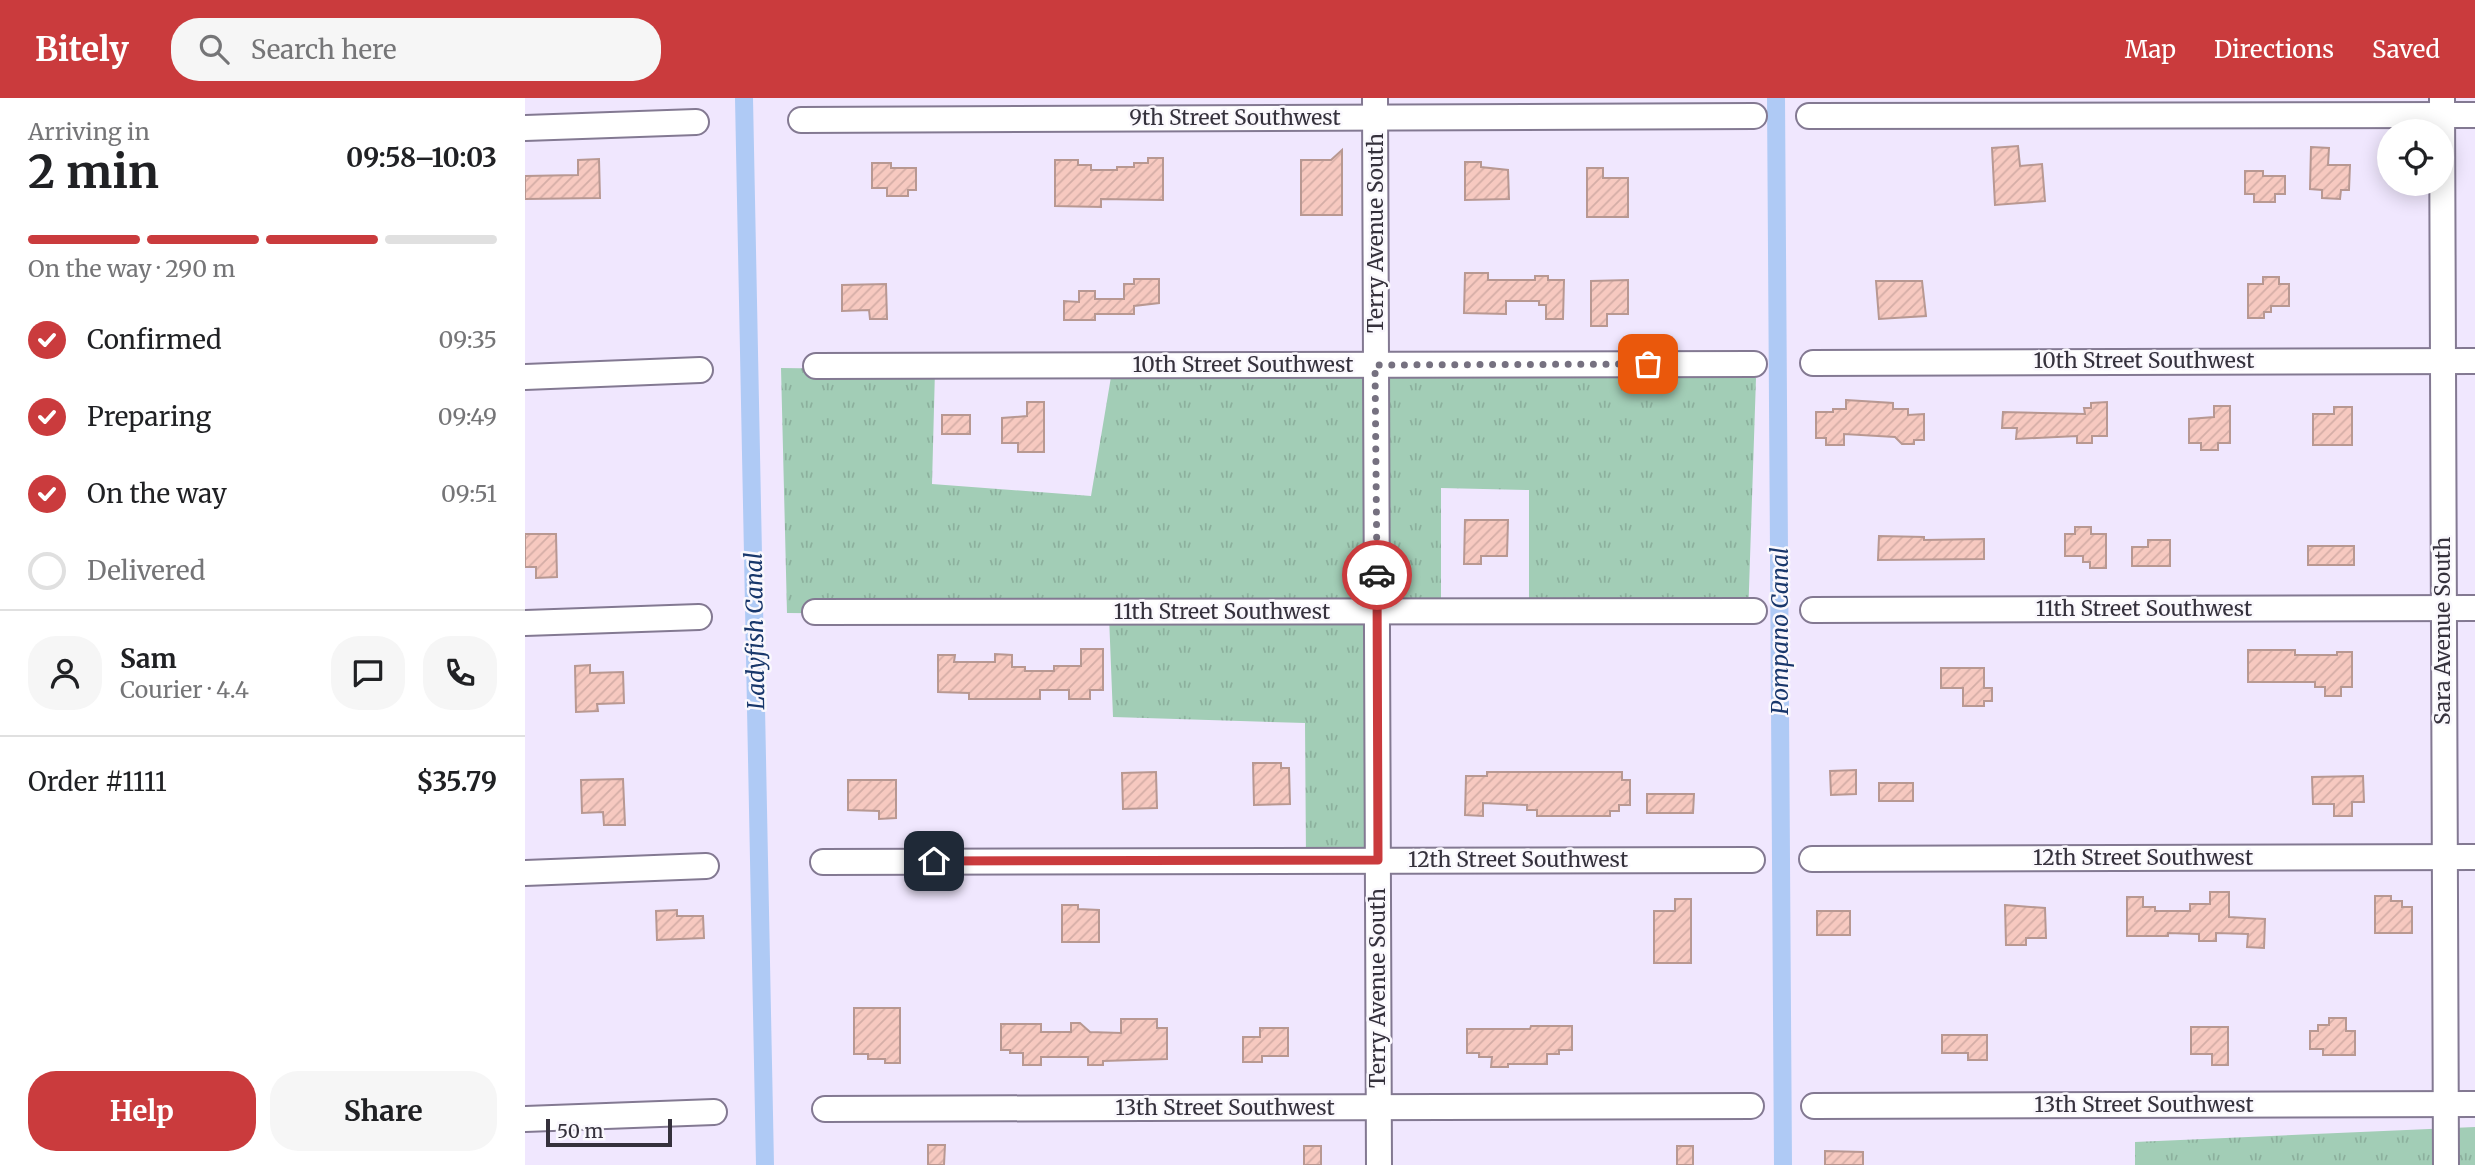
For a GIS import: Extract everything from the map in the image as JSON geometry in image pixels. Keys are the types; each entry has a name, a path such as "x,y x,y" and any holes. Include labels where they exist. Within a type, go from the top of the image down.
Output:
{"street":[{"path":"1809,116 2442,106 2475,114"},
{"name":"Sara Avenue South","path":"2442,106 2445,1165"},
{"name":"9th Street Southwest","path":"801,120 1375,107 1754,116"},
{"name":"Terry Avenue South","path":"1375,107 1379,1165"},
{"path":"525,128 696,122"},
{"name":"10th Street Southwest","path":"1813,363 2475,361"},
{"name":"10th Street Southwest","path":"816,366 1754,364"},
{"path":"525,377 701,370"},
{"name":"11th Street Southwest","path":"1814,610 2475,608"},
{"name":"11th Street Southwest","path":"815,612 1754,611"},
{"path":"525,623 699,617"},
{"name":"12th Street Southwest","path":"1812,859 2475,857"},
{"name":"12th Street Southwest","path":"823,862 1752,860"},
{"path":"525,873 706,866"},
{"name":"13th Street Southwest","path":"1814,1106 2475,1104"},
{"name":"13th Street Southwest","path":"825,1109 1751,1106"},
{"path":"525,1119 714,1112"}],"green space":[{"path":"1114,359 1756,378 1748,619 1529,614 1529,490 1441,488 1441,608 1377,609 1377,866 1306,860 1305,723 1113,717 1109,616 787,613 781,368 935,370 932,484 1091,496"},
{"path":"2475,1127 2475,1165 2135,1165 2135,1142"}],"building":[{"path":"2018,146 2020,166 2042,164 2045,201 1995,205 1992,148"},
{"path":"2311,147 2329,148 2328,165 2350,165 2349,190 2341,190 2340,199 2322,198 2322,190 2310,189"},
{"path":"1342,150 1342,215 1301,215 1301,160 1331,160"},
{"path":"1148,158 1163,158 1163,200 1101,199 1101,207 1055,206 1055,160 1078,160 1078,165 1091,165 1091,170 1117,170 1117,167 1134,167 1134,163 1148,163"},
{"path":"599,159 600,198 525,199 525,176 578,175 578,160"},
{"path":"1465,162 1481,162 1481,167 1508,170 1509,199 1465,200"},
{"path":"872,163 891,163 891,168 916,168 916,190 908,190 908,196 887,196 887,188 872,188"},
{"path":"1587,168 1603,168 1603,178 1628,178 1628,217 1587,217"},
{"path":"2245,171 2263,171 2263,176 2285,176 2285,194 2275,194 2275,202 2254,202 2254,194 2245,194"},
{"path":"1465,273 1488,273 1488,280 1535,280 1535,276 1548,276 1548,280 1564,280 1563,319 1546,319 1546,305 1539,305 1539,301 1506,301 1506,314 1464,313"},
{"path":"2263,277 2279,277 2279,284 2289,284 2289,306 2271,306 2271,312 2264,312 2264,318 2248,318 2248,284 2263,284"},
{"path":"1134,279 1159,279 1159,303 1134,306 1134,314 1095,314 1095,320 1064,320 1064,301 1079,302 1079,291 1095,291 1095,299 1124,299 1124,284 1134,284"},
{"path":"1628,280 1628,314 1607,314 1607,326 1591,326 1591,281"},
{"path":"1876,281 1922,281 1926,316 1879,319"},
{"path":"886,284 887,319 870,319 869,310 842,311 842,285"},
{"path":"1846,400 1893,403 1893,409 1908,409 1908,415 1924,414 1924,440 1914,440 1914,444 1902,444 1895,437 1844,434 1844,445 1826,445 1826,438 1816,438 1816,412 1846,409"},
{"path":"1027,402 1044,402 1044,452 1018,452 1018,443 1002,443 1002,418 1027,416"},
{"path":"2107,402 2107,436 2092,436 2092,443 2077,443 2077,436 2016,439 2017,428 2002,428 2003,412 2085,414 2084,408 2091,408 2091,403"},
{"path":"2214,406 2230,406 2230,443 2218,443 2218,450 2201,450 2201,443 2189,443 2189,419 2214,417"},
{"path":"2334,407 2352,407 2352,445 2313,445 2313,414 2334,414"},
{"path":"942,415 970,415 970,434 942,434"},
{"path":"1465,520 1508,520 1507,556 1481,556 1481,564 1464,564"},
{"path":"2075,527 2091,527 2091,534 2106,534 2106,568 2090,568 2090,562 2083,562 2083,556 2065,556 2065,534 2075,534"},
{"path":"525,534 556,534 557,577 536,578 536,567 525,567"},
{"path":"1879,536 1924,537 1924,540 1984,539 1984,559 1878,560"},
{"path":"2148,540 2170,540 2170,566 2132,566 2132,547 2148,547"},
{"path":"2308,546 2354,546 2354,565 2308,565"},
{"path":"1081,649 1103,649 1103,690 1090,690 1090,699 1069,699 1069,690 1040,690 1040,699 969,699 969,693 938,692 938,655 955,655 954,662 995,662 995,654 1012,655 1012,667 1025,667 1025,671 1054,671 1054,666 1081,666"},
{"path":"2248,650 2295,650 2295,655 2337,655 2337,652 2352,652 2352,687 2341,687 2341,696 2325,696 2325,687 2315,687 2315,682 2248,682"},
{"path":"590,665 590,673 623,672 624,703 597,704 598,711 576,712 575,666"},
{"path":"1941,668 1984,668 1984,688 1992,688 1992,701 1984,701 1984,706 1963,706 1963,688 1941,688"},
{"path":"1253,763 1281,763 1281,768 1289,768 1290,804 1254,805"},
{"path":"1856,770 1856,794 1831,795 1830,771"},
{"path":"1156,772 1157,808 1123,809 1122,773"},
{"path":"1487,772 1622,772 1622,780 1630,780 1630,805 1619,805 1619,811 1610,811 1610,816 1537,816 1537,810 1527,810 1527,805 1483,803 1483,816 1465,815 1466,776 1487,776"},
{"path":"2363,776 2364,802 2352,802 2352,816 2334,816 2334,804 2313,804 2312,777"},
{"path":"623,779 625,825 604,825 603,812 582,813 581,780"},
{"path":"848,780 896,780 896,818 879,819 879,811 848,810"},
{"path":"1879,783 1913,783 1913,801 1879,801"},
{"path":"1647,794 1694,794 1693,813 1647,813"},
{"path":"2210,892 2229,892 2229,917 2265,919 2264,948 2247,947 2248,934 2216,933 2216,941 2199,941 2199,934 2127,936 2127,897 2143,897 2143,907 2155,907 2155,911 2190,911 2190,904 2210,904"},
{"path":"2375,896 2391,896 2391,901 2402,901 2402,907 2412,907 2412,933 2375,933"},
{"path":"1675,899 1691,899 1691,963 1654,963 1654,911 1675,911"},
{"path":"1062,905 1078,905 1078,909 1099,910 1099,942 1062,942"},
{"path":"2005,905 2045,908 2046,938 2026,938 2026,945 2006,945"},
{"path":"677,910 677,916 703,916 704,938 657,940 656,911"},
{"path":"1817,911 1850,911 1850,935 1817,935"},
{"path":"854,1008 900,1008 900,1063 885,1063 885,1059 868,1059 868,1054 854,1054"},
{"path":"2329,1018 2346,1018 2346,1031 2355,1031 2355,1055 2323,1055 2323,1049 2310,1049 2310,1031 2318,1031 2318,1025 2329,1025"},
{"path":"1121,1019 1157,1019 1157,1028 1167,1028 1167,1059 1103,1061 1103,1065 1088,1065 1088,1057 1041,1057 1041,1065 1023,1065 1023,1053 1001,1050 1001,1024 1041,1024 1041,1032 1071,1032 1071,1023 1080,1023 1090,1032 1121,1033"},
{"path":"1531,1026 1572,1026 1572,1050 1547,1054 1547,1064 1508,1064 1508,1067 1491,1067 1492,1057 1467,1053 1467,1029 1530,1029"},
{"path":"2191,1027 2228,1027 2228,1065 2212,1065 2212,1054 2191,1054"},
{"path":"1260,1028 1288,1028 1288,1056 1262,1056 1262,1062 1243,1062 1243,1037 1260,1037"},
{"path":"1942,1035 1987,1035 1987,1060 1968,1060 1968,1053 1942,1053"},
{"path":"928,1145 945,1145 944,1165 928,1165"},
{"path":"1304,1146 1321,1146 1321,1165 1304,1165"},
{"path":"1677,1146 1693,1146 1693,1165 1677,1165"},
{"path":"1825,1151 1863,1152 1863,1165 1825,1165"}],"waterway":[{"name":"Ladyfish Canal","path":"744,98 765,1165"},
{"name":"Pompano Canal","path":"1776,98 1783,1165"}],"way so far":[{"path":"1377,575 1375,365 1648,364"}],"route":[{"path":"934,861 1378,860 1377,575"}]}
